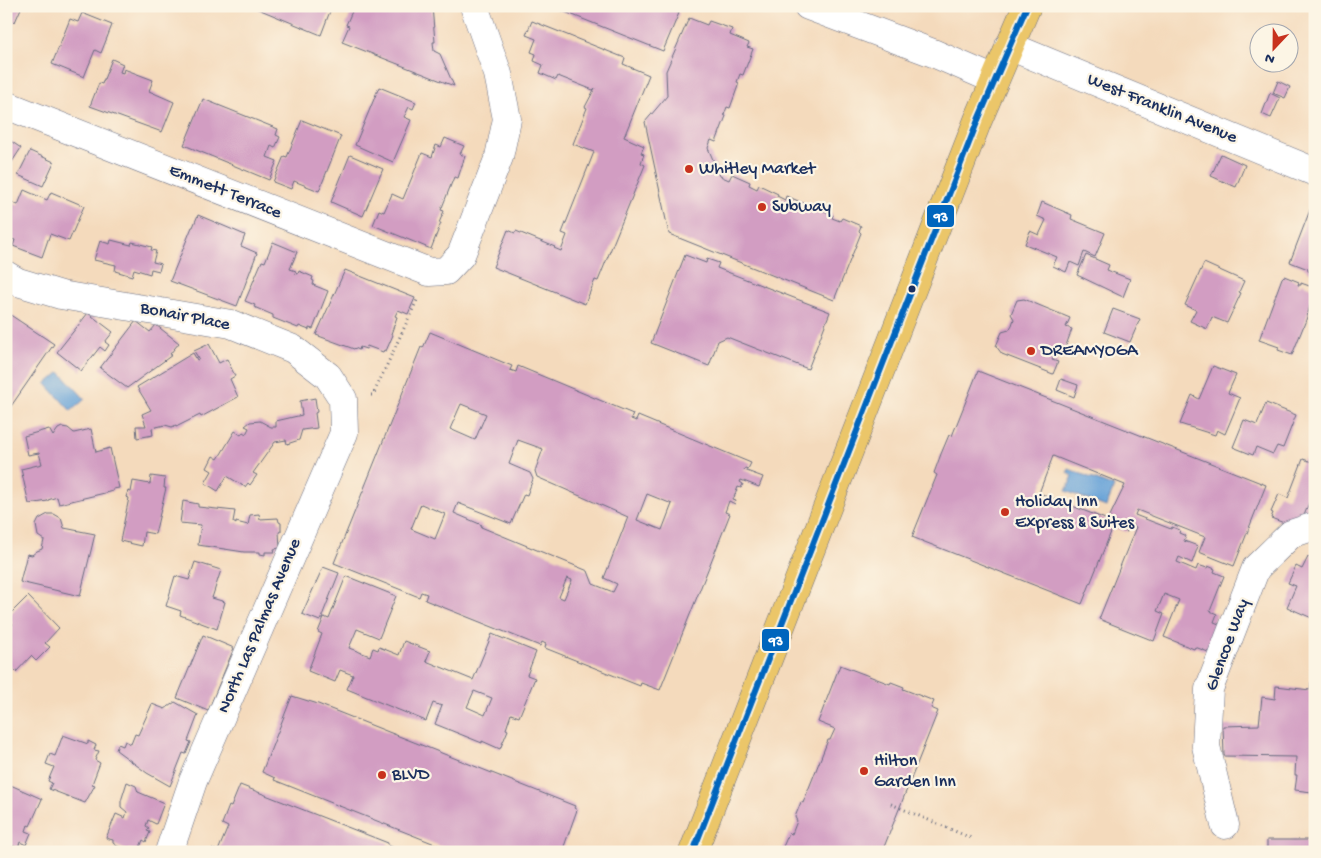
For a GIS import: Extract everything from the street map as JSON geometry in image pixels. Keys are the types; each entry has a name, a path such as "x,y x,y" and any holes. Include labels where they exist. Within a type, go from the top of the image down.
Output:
{"main road":[{"path":"692,852 850,444 995,80 1027,6"}],"street":[{"path":"437,272 461,255 499,157 507,119 498,74 474,6"},
{"path":"808,6 932,53 995,80"},
{"name":"West Franklin Avenue","path":"1009,46 1315,172"},
{"name":"Emmett Terrace","path":"6,105 437,272"},
{"name":"Bonair Place","path":"6,275 18,282 61,295 231,324 293,349 328,376 343,399"},
{"name":"North Las Palmas Avenue","path":"169,852 193,781 344,434 343,399"},
{"name":"Glencoe Way","path":"1224,825 1206,746 1210,689 1256,568 1291,534 1315,526"}],"path":[{"path":"343,399 373,395 437,272"},
{"path":"891,804 971,838"}],"water":[{"path":"60,372 85,399 71,411 46,384"},
{"path":"1069,469 1114,487 1106,507 1066,491 1073,476 1067,473"}],"building":[{"path":"6,6 22,6 15,22 10,20 6,29"},
{"path":"251,6 332,6 321,35"},
{"path":"357,6 432,6 434,51 440,54 454,86 342,42 349,26 346,25 353,9 355,10"},
{"path":"550,6 663,6 679,13 663,51"},
{"path":"82,13 112,25 101,53 95,50 84,77 52,64 70,19 78,22"},
{"path":"689,18 707,25 709,21 732,29 730,35 749,43 747,47 753,49 743,75 740,74 737,82 739,83 730,108 727,107 724,115 726,116 716,142 711,140 708,148 720,176 729,180 732,174 750,182 749,185 757,189 759,185 778,194 777,196 785,200 786,196 806,204 805,207 812,210 814,206 833,215 832,218 840,221 842,218 861,226 859,231 861,233 834,300 669,234 645,122 667,96 666,71"},
{"path":"532,21 625,58 623,64 649,75 624,137 644,146 641,153 644,154 641,163 645,165 598,281 595,280 585,304 493,267 508,230 515,233 516,231 561,251 567,235 562,233 594,152 573,144 587,108 585,107 595,88 593,90 558,76 556,80 540,73 543,65 534,61 536,54 531,52 536,39 526,35"},
{"path":"112,59 123,64 120,72 123,73 124,69 153,80 149,91 174,102 162,132 90,106 99,83 102,84"},
{"path":"1278,81 1290,87 1285,98 1273,93"},
{"path":"379,87 416,102 413,109 409,107 404,117 411,120 393,162 355,145"},
{"path":"1270,93 1280,98 1271,118 1262,114"},
{"path":"203,99 278,129 276,135 280,137 275,148 271,146 267,157 277,161 269,180 184,145"},
{"path":"302,120 341,136 319,191 294,181 291,189 273,182 284,156 287,157"},
{"path":"6,138 21,148 6,171"},
{"path":"445,138 464,146 460,154 465,156 458,178 454,177 441,210 444,211 439,223 441,223 431,249 373,225 379,210 384,212 392,194 403,199 422,153 432,157 436,145 441,147"},
{"path":"30,151 54,162 43,186 18,175"},
{"path":"1221,154 1245,165 1236,187 1211,176"},
{"path":"350,155 383,169 363,216 331,202"},
{"path":"24,190 47,200 51,192 84,206 69,241 50,234 42,257 13,246 15,240 6,237 6,213 11,202 18,205"},
{"path":"1315,197 1315,274 1290,262"},
{"path":"1042,202 1072,215 1071,219 1105,233 1095,257 1084,252 1079,266 1070,262 1066,272 1053,266 1057,257 1025,244 1030,231 1039,235 1046,220 1037,216"},
{"path":"198,215 245,235 241,246 257,253 237,306 170,281"},
{"path":"111,240 131,245 132,242 152,247 151,250 156,251 153,262 161,264 159,271 151,269 150,274 134,269 132,276 115,271 116,265 94,260 100,241 110,244"},
{"path":"273,242 297,252 290,269 296,271 295,273 298,274 299,271 313,277 313,285 328,291 313,329 309,328 309,330 299,326 298,328 273,318 273,315 245,301 262,261 265,262"},
{"path":"685,255 706,263 707,259 719,263 717,268 830,312 808,369 727,337 718,341 709,366 651,343"},
{"path":"1086,255 1109,265 1107,270 1130,279 1123,297 1077,275"},
{"path":"1204,263 1244,281 1239,292 1241,293 1227,323 1212,317 1207,329 1190,321 1196,310 1185,305"},
{"path":"345,270 415,298 408,314 398,310 391,334 393,335 386,351 384,350 383,352 367,346 366,349 360,347 359,350 354,349 316,335"},
{"path":"1284,276 1299,282 1298,285 1301,285 1301,283 1315,288 1306,320 1292,355 1278,350 1279,347 1259,340"},
{"path":"1024,299 1070,318 1066,327 1072,329 1064,351 1057,348 1052,360 1058,362 1053,374 1002,354 996,346 1002,332 1009,330 1012,325 1014,319 1011,314 1017,300"},
{"path":"1113,309 1140,319 1130,342 1104,332"},
{"path":"6,312 54,344 7,412 6,411"},
{"path":"88,313 113,332 105,342 109,345 105,351 100,347 81,371 57,352"},
{"path":"136,321 150,332 156,325 179,343 170,354 172,355 127,388 100,368"},
{"path":"430,332 512,366 510,370 516,372 518,366 633,414 631,419 636,421 638,416 751,463 748,469 745,468 744,470 763,477 759,487 741,480 740,482 743,484 741,488 738,487 733,500 736,501 735,504 729,501 725,512 730,514 660,690 641,683 640,686 545,648 546,644 542,642 540,646 425,600 427,594 421,592 419,597 334,563 421,347 423,348","holes":["461,404 486,414 475,440 450,429","518,440 543,449 535,471 537,477 628,517 604,578 617,584 613,592 593,584 588,571 481,527 482,525 454,513 458,503 511,524 524,494 527,495 533,479 530,473 509,464","647,494 672,504 662,530 637,520","421,504 445,514 435,539 411,529","567,578 572,580 564,599 559,597"]},
{"path":"209,344 219,363 227,359 235,376 230,379 238,397 201,417 200,415 176,427 176,425 172,427 165,425 152,428 153,435 137,438 136,426 146,426 142,414 151,410 137,387 193,353 197,360 199,359 194,351"},
{"path":"1213,366 1236,375 1228,393 1240,398 1225,434 1217,430 1215,435 1180,424 1192,395 1199,399"},
{"name":"Holiday Inn Express & Suites","path":"978,371 1266,485 1234,566 1199,552 1205,537 1137,510 1135,515 1171,529 1172,527 1180,530 1179,533 1186,536 1184,541 1198,546 1192,563 1179,557 1177,562 1196,570 1198,565 1207,568 1208,566 1215,569 1214,572 1224,576 1210,611 1217,614 1214,622 1227,627 1216,655 1195,647 1194,649 1164,637 1179,600 1164,594 1157,611 1164,614 1154,641 1099,619 1136,527 1130,524 1127,532 1113,527 1082,604 912,537 937,475 934,473 941,454 949,435 952,436","holes":["1053,456 1125,485 1108,520 1039,493"]},
{"path":"1061,379 1078,385 1074,397 1057,390"},
{"path":"315,398 317,428 302,430 299,440 287,444 286,440 275,442 253,473 257,475 250,485 248,483 245,487 227,476 218,491 205,483 212,471 207,468 213,456 218,459 235,431 241,435 243,432 246,434 249,428 245,426 250,422 260,421 271,427 276,427 276,421 302,415 300,401"},
{"path":"1266,403 1296,415 1283,448 1277,446 1273,454 1256,447 1253,455 1233,447 1244,420 1257,425"},
{"path":"62,427 68,428 74,433 91,429 96,452 110,448 119,488 59,504 57,497 48,501 29,504 21,469 42,464 39,453 28,455 24,436 49,429 53,436"},
{"path":"1303,459 1315,463 1315,488 1301,523 1292,526 1271,518 1273,513 1271,512 1279,494 1288,498"},
{"path":"151,476 165,478 164,488 166,488 155,534 144,532 142,546 120,541 129,498 126,497 128,491 131,492 133,481 150,484"},
{"path":"183,501 198,504 198,507 235,511 233,522 236,524 236,522 248,525 250,515 259,514 260,519 278,518 281,523 281,531 279,532 280,548 274,549 275,552 265,552 265,555 260,554 260,552 244,552 198,545 201,525 180,523"},
{"path":"48,514 54,514 61,518 64,528 95,534 80,596 20,582 27,554 32,555 42,549 44,540 38,536 36,525 39,519"},
{"path":"1312,553 1315,554 1314,619 1287,607 1296,586 1288,583 1296,566 1302,569"},
{"path":"195,562 221,570 212,598 225,602 217,629 180,615 181,611 166,606 175,576 189,580"},
{"path":"323,567 339,573 320,621 302,614"},
{"path":"346,576 396,596 379,638 357,629 349,648 370,656 373,648 378,650 379,647 399,655 404,641 430,651 426,661 473,680 492,634 536,652 527,675 535,678 519,717 511,714 506,729 508,730 500,749 435,724 442,706 433,703 426,721 347,689 353,675 340,670 335,682 308,671 322,634 318,632 324,617 329,619","holes":["474,691 492,698 485,715 467,707"]},
{"path":"28,596 59,628 45,643 50,647 36,661 31,656 16,672 6,662 6,631 13,624 6,618"},
{"path":"203,635 234,648 208,711 177,698"},
{"name":"Hilton Garden Inn","path":"840,665 890,684 891,682 904,687 903,689 934,701 931,708 938,711 882,852 783,852 784,850 782,849 789,833 792,834 797,821 795,817 801,802 803,803 828,740 830,740 835,729 818,722"},
{"path":"1311,682 1315,683 1315,795 1311,795 1312,792 1295,790 1297,775 1295,775 1296,757 1224,756 1223,726 1259,725 1262,697 1275,699 1276,686 1310,690"},
{"name":"BLVD","path":"292,696 318,704 575,806 574,808 577,810 562,852 455,852 274,780 275,778 262,772"},
{"path":"175,702 198,715 188,741 191,742 186,754 183,753 170,786 147,773 116,750 118,744 123,746 125,741 131,744 135,734 138,735 152,704 165,709"},
{"path":"63,735 88,744 88,741 96,745 94,750 99,751 95,760 100,763 92,784 95,785 85,803 49,789 52,783 48,781 54,767 46,764 50,754 55,756"},
{"path":"127,782 136,786 138,792 164,803 156,824 148,820 146,826 149,828 147,831 150,832 146,842 143,840 138,852 129,849 128,851 117,846 113,843 113,840 106,838 116,814 125,818 127,812 121,807 121,801"},
{"path":"6,783 42,799 30,826 28,825 26,831 31,833 26,845 20,842 18,848 6,843"},
{"path":"240,785 388,843 388,845 394,848 393,852 210,852 212,849 218,851 228,827 222,824"},
{"path":"1267,840 1314,840 1314,852 1267,852"}],"transit line":[{"name":"93","path":"693,852 978,120 1027,6"}],"place":[{"name":"Whitley Market","path":"689,169"},
{"name":"Subway","path":"762,207"},
{"name":"DREAMYOGA","path":"1031,351"},
{"name":"Holiday Inn Express & Suites","path":"1005,512"},
{"name":"Hilton Garden Inn","path":"864,771"},
{"name":"BLVD","path":"382,775"}]}
